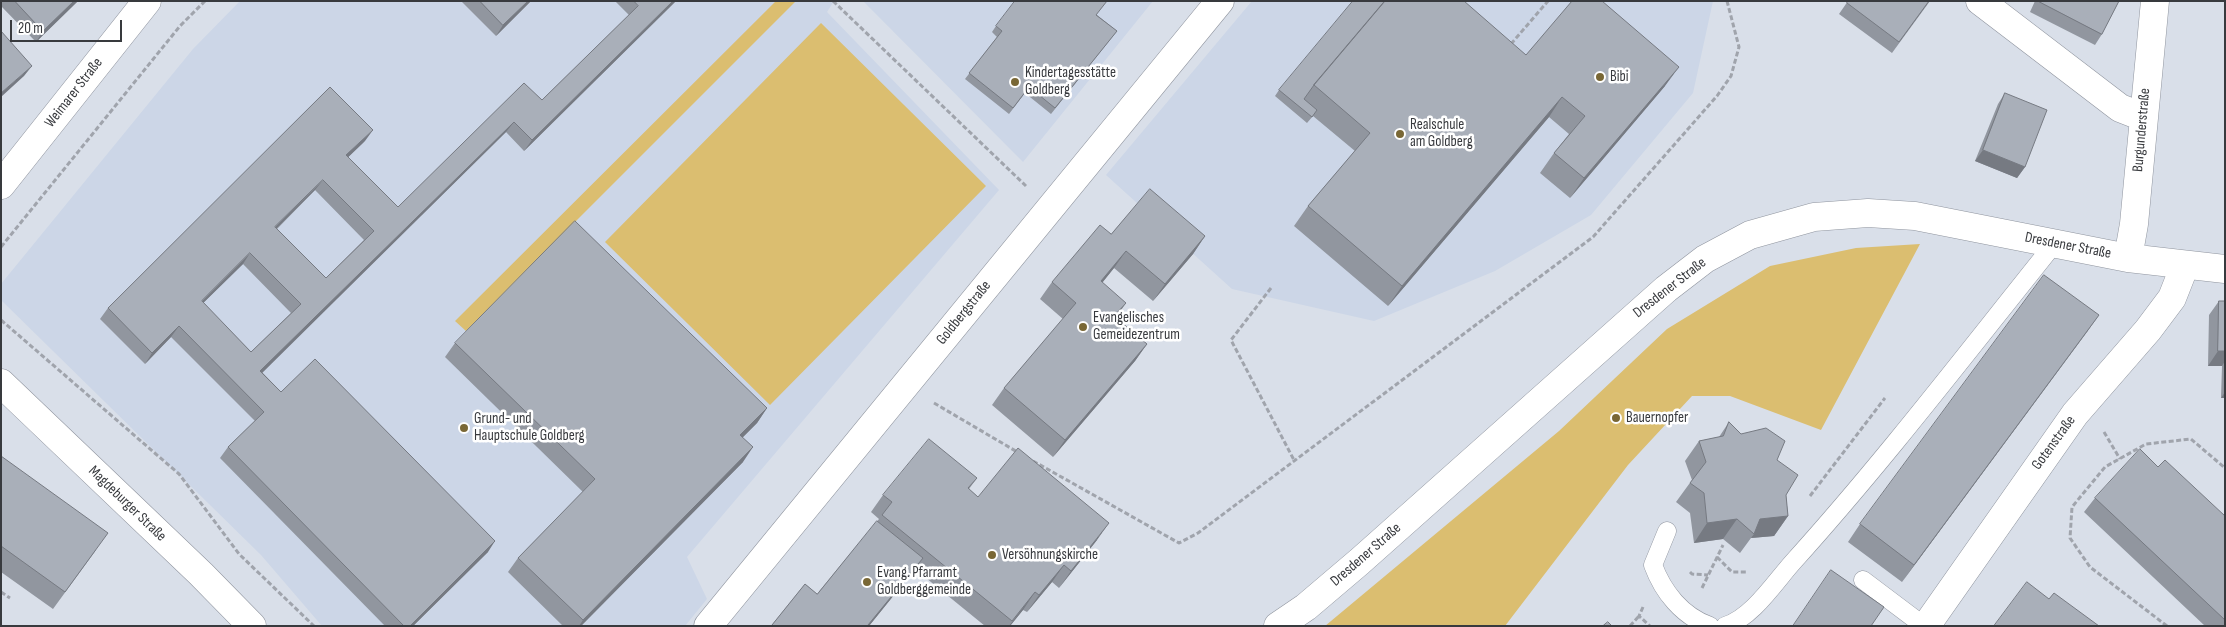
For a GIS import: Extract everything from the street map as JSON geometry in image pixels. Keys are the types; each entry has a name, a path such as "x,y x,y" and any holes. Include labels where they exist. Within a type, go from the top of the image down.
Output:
{"street":[{"name":"Weimarer Straße","path":"1,185 147,1"},
{"name":"Goldbergstraße","path":"708,626 1220,1"},
{"path":"1980,1 2120,108 2143,117"},
{"name":"Burgunderstraße","path":"2128,258 2134,224 2155,1"},
{"name":"Dresdener Straße","path":"1278,626 1306,607 1358,562 1666,289 1705,259 1750,236 1814,217 1868,213 1915,216 2128,258 2225,270"},
{"name":"Gotenstraße","path":"1925,626 2075,414 2148,330 2172,298 2185,265"},
{"name":"Magdeburger Straße","path":"1,383 201,574 252,626"}],"lane":[{"path":"1725,626 1753,608 1812,541 1932,397 2054,244"},
{"path":"1667,531 1653,565 1664,590 1674,602 1710,626"},
{"path":"1863,580 1925,626"}],"path":[{"path":"1,247 180,26 205,1"},
{"path":"833,1 1050,208"},
{"path":"1506,50 1548,1"},
{"path":"1031,460 1179,543 1198,533 1593,237 1717,96 1731,76 1739,47 1727,1"},
{"path":"1271,288 1231,340 1295,462"},
{"path":"1,320 179,474 240,554 314,626"},
{"path":"905,385 1023,455"},
{"path":"2167,626 2090,566 2070,538 2072,507 2105,467 2146,444 2192,439 2225,468"},
{"path":"1689,613 1723,545"},
{"path":"1,592 10,598"},
{"path":"1630,626 1639,616"}],"shaded area":[{"name":"Grund- und Hauptschule Goldberg","path":"240,1 834,1 827,12 999,190 687,557 707,599 685,626 322,626 261,555 1,300 1,284 193,49"},
{"path":"776,1 796,1 466,331 455,321"},
{"name":"Kindertagesstätte Goldberg","path":"863,1 1153,1 1023,162"},
{"name":"Realschule am Goldberg","path":"1252,1 1713,1 1693,93 1591,215 1495,271 1374,321 1232,289 1106,175"},
{"path":"821,23 986,186 770,405 605,242"},
{"path":"1920,244 1821,430 1730,396 1692,396 1628,465 1505,626 1325,626 1559,431 1667,329 1770,266 1856,248"}],"building":[{"path":"15,1 74,1 43,31"},
{"path":"480,1 528,1 503,25"},
{"path":"634,1 673,1 532,140 514,122 260,371 281,392 315,359 495,541 410,626 404,626 228,447 264,412 179,326 152,353 108,308 330,87 373,130 346,155 398,207 524,83 542,100 638,6","holes":["323,180 374,231 326,278 275,227","250,253 301,304 251,352 202,301"]},
{"path":"1015,1 1107,1 1096,15 1117,31 1055,108 1029,87 1013,108 969,73 1002,31 996,26"},
{"path":"1353,1 1385,1 1304,99 1317,110 1312,117 1279,90"},
{"path":"1385,1 1464,1 1526,55 1572,1 1602,1 1679,67 1584,178 1554,153 1585,116 1562,97 1402,286 1308,206 1370,133 1314,85"},
{"path":"1848,1 1929,1 1899,42 1847,3"},
{"path":"2038,1 2119,1 2102,34"},
{"path":"1,31 32,66 1,93"},
{"path":"2005,93 2047,110 2025,167 1983,150"},
{"name":"Evangelisches Gemeidezentrum","path":"1150,189 1205,236 1165,284 1126,251 1101,281 1126,303 1114,316 1147,344 1065,440 1004,388 1076,303 1052,282 1100,225 1111,234"},
{"path":"575,221 767,408 740,435 753,447 583,620 518,558 595,479 455,343"},
{"path":"2044,275 2099,315 1914,565 1860,524"},
{"path":"2219,301 2225,301 2225,351 2218,351"},
{"path":"1729,422 1741,434 1766,428 1785,441 1777,460 1798,475 1786,495 1788,516 1760,519 1754,534 1737,519 1707,523 1704,493 1690,483 1706,462 1699,441 1723,436"},
{"name":"Versöhnungskirche","path":"929,439 977,478 968,488 978,497 1018,448 1109,523 1071,571 1064,565 1039,595 1035,592 1012,621 882,515 892,502 883,495"},
{"path":"2140,449 2158,467 2165,460 2225,516 2225,620 2095,498"},
{"path":"1,456 108,533 65,592 1,546"},
{"name":"Evang. Pfarramt Goldberggemeinde","path":"877,521 923,558 868,626 772,625 805,584 817,594"},
{"path":"1831,570 1884,607 1871,626 1793,626"},
{"path":"2027,582 2049,599 2054,593 2099,626 1994,626"},
{"path":"1608,622 1612,626 1603,626"}],"place":[{"name":"Bibi","path":"1600,77"},
{"name":"Kindertagesstätte Goldberg","path":"1015,82"},
{"name":"Realschule am Goldberg","path":"1400,134"},
{"name":"Evangelisches Gemeidezentrum","path":"1083,327"},
{"name":"Bauernopfer","path":"1616,418"},
{"name":"Grund- und Hauptschule Goldberg","path":"464,428"},
{"name":"Versöhnungskirche","path":"992,555"},
{"name":"Evang. Pfarramt Goldberggemeinde","path":"867,582"}]}
